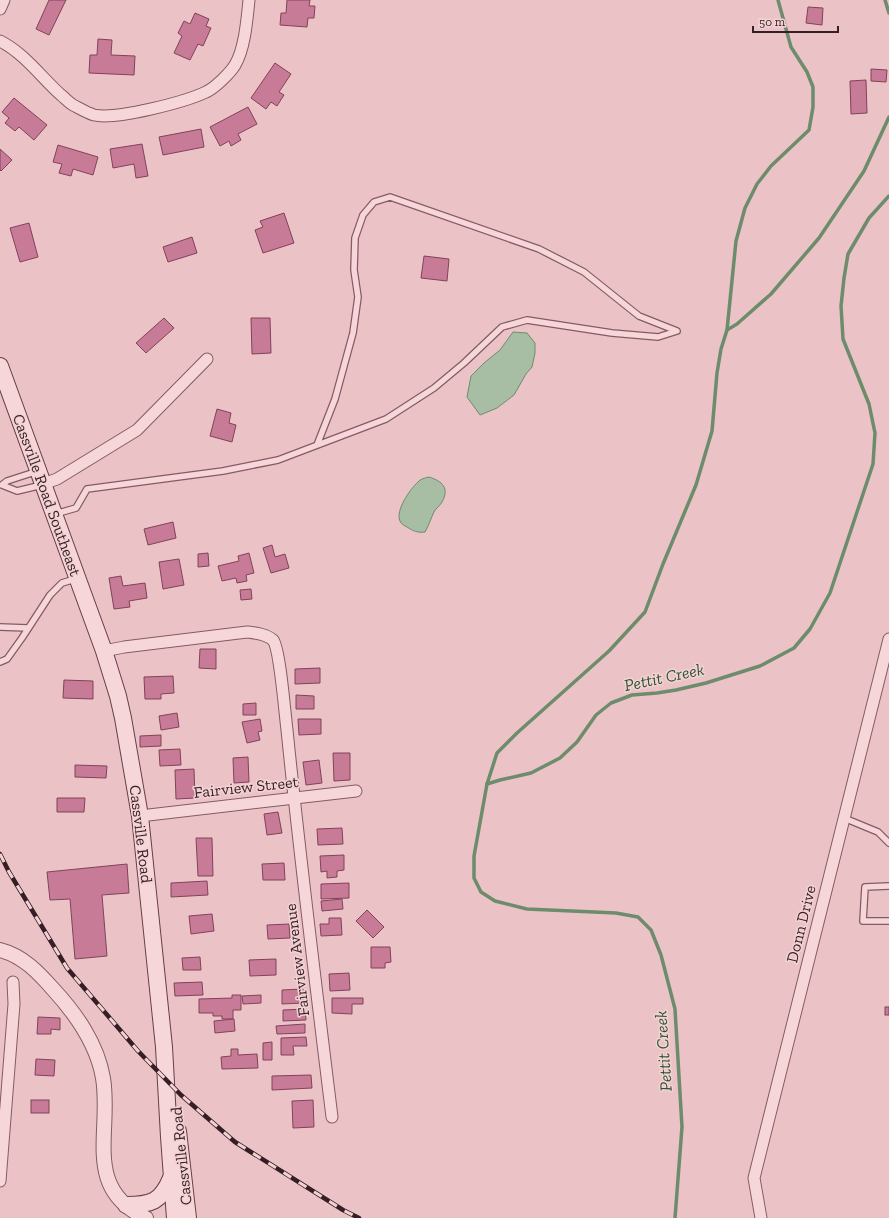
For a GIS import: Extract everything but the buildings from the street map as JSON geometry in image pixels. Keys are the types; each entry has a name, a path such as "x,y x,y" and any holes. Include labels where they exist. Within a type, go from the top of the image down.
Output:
{"main road":[{"name":"Cassville Road Southeast","path":"0,366 95,625"},
{"name":"Cassville Road","path":"95,625 118,696 140,816 164,1047 174,1218"},
{"name":"Cassville Road","path":"164,1047 172,1074 188,1218"},
{"path":"126,1205 147,1203 158,1199 165,1192 171,1178"}],"street":[{"path":"0,9 4,0"},
{"path":"0,41 19,54 71,104 94,115 120,116 184,100 207,91 225,76 235,64 240,50 247,25 249,0"},
{"path":"41,478 57,479 137,430 207,359"},
{"name":"Fairview Avenue","path":"104,650 247,632 263,634 273,641 278,652 281,675 332,1118"},
{"name":"Donn Drive","path":"761,1218 754,1178 889,639"},
{"name":"Fairview Street","path":"140,816 222,805 356,791"},
{"path":"0,950 20,958 43,978 75,1014 92,1044 100,1066 105,1088 105,1166 112,1189 126,1205 146,1218"},
{"path":"0,1181 14,1004 13,982"}],"lane":[{"path":"54,514 76,508 87,489 223,471 278,460 386,419 434,388 464,363 502,327 527,320 612,333 658,337 677,331 639,316 584,272 540,249 390,197 374,202 363,215 355,238 354,270 358,297 353,333 335,399 317,445"},
{"path":"1,485 17,491 41,478"},
{"path":"1,485 7,481 41,478"},
{"path":"0,662 7,659 50,595 62,583 77,578"},
{"path":"0,627 28,628"},
{"path":"844,818 878,832 889,843"},
{"path":"889,886 865,887 863,921 889,921"}],"shaded area":[{"path":"513,332 527,333 535,343 535,353 532,367 526,374 514,395 497,408 480,415 467,397 471,376 500,350"},
{"path":"429,477 441,483 445,489 445,493 442,502 434,512 425,532 418,532 411,530 401,523 399,517 401,506 415,485 420,480"}],"waterway":[{"path":"675,1218 682,1127 675,1009 661,955 651,930 638,917 616,913 527,909 495,901 481,892 474,878 474,856 487,784 497,753 517,733 609,651 645,612 696,485 712,431 717,373 721,349 727,330 736,241 745,208 757,184 771,166 809,130 813,107 813,87 807,72 791,47 778,0"},
{"path":"885,0 889,13"},
{"path":"727,330 737,324 771,294 819,238 864,171 889,117"},
{"name":"Pettit Creek","path":"487,784 531,773 560,758 577,742 596,715 611,703 632,695 676,690 706,683 760,666 794,648 810,629 830,593 873,464 875,433 869,404 843,339 841,306 848,254 869,218 889,196"}],"railway":[{"path":"0,854 9,872 67,968 138,1051 181,1095 235,1142 343,1210 359,1218"}]}
